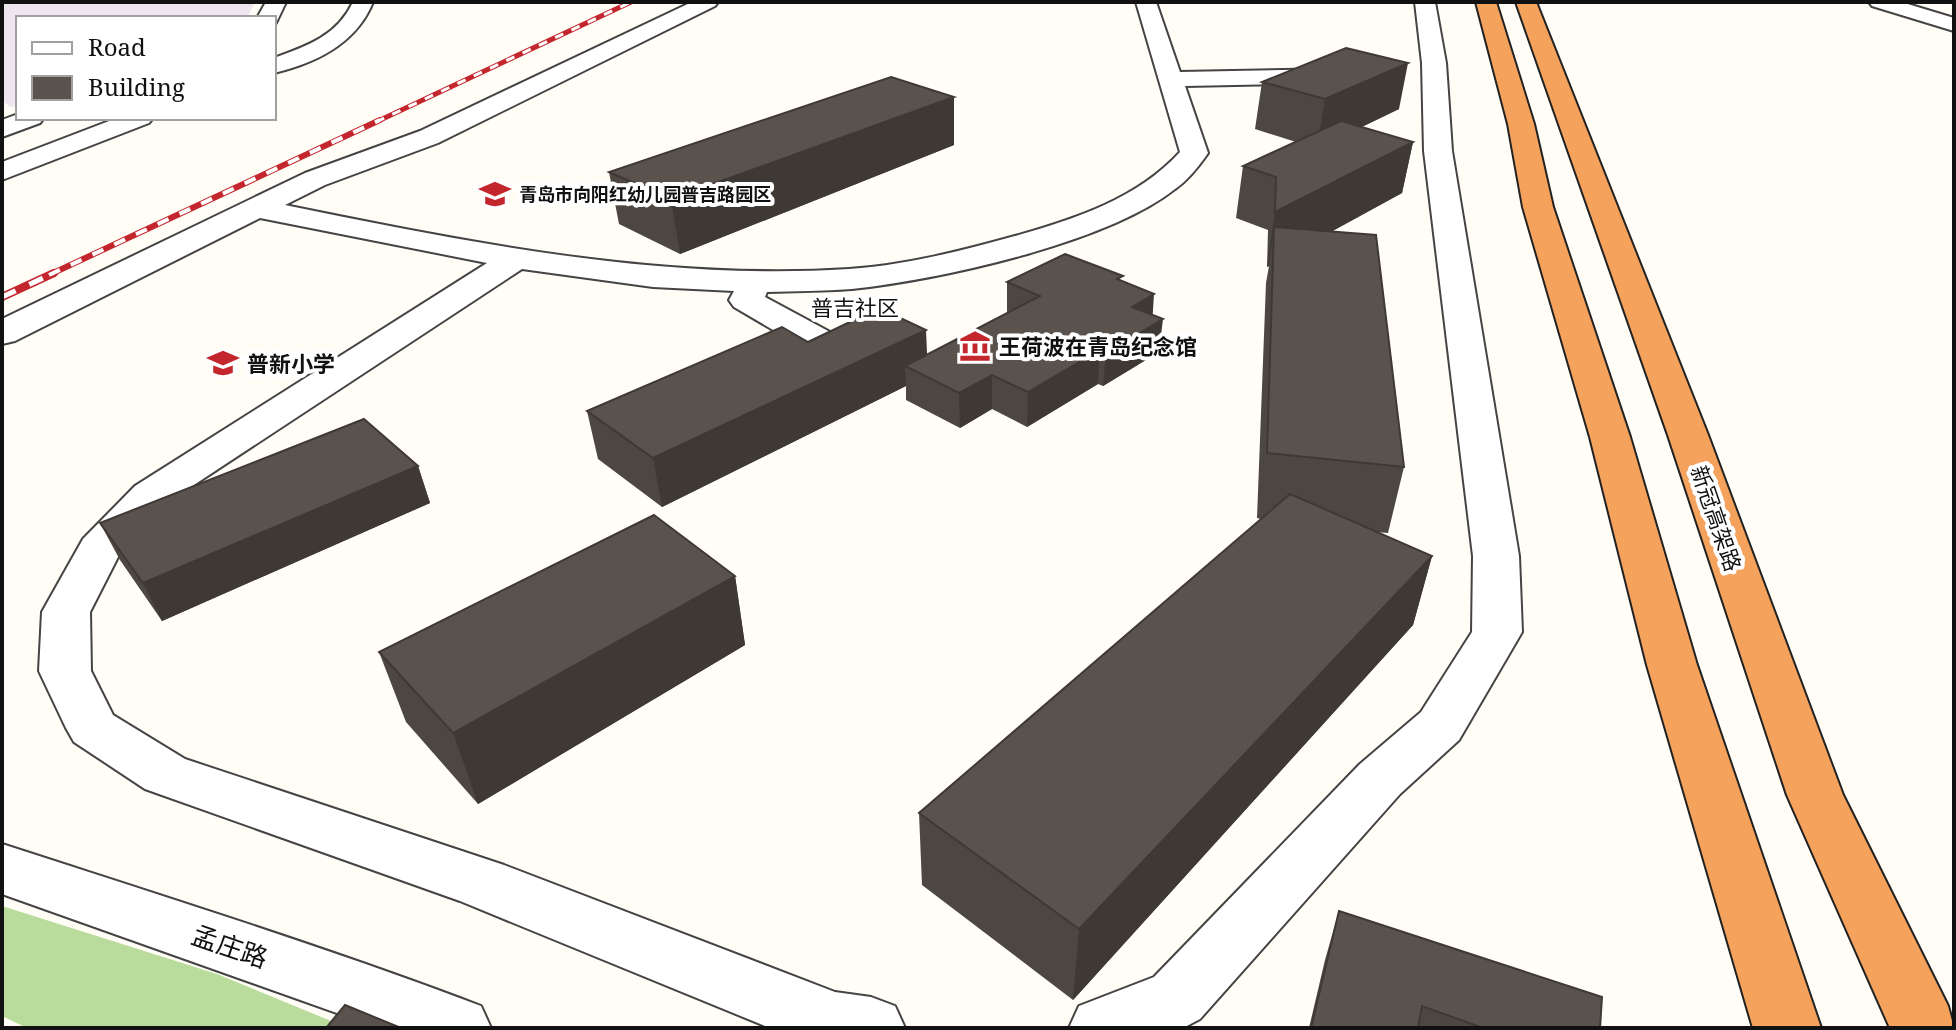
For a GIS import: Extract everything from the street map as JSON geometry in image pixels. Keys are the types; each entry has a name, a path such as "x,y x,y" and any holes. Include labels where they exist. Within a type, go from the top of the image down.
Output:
{"highway":[{"path":"1486,2 1521,124 1538,207 1610,437 1672,665 1787,1028"},
{"name":"新冠高架路","path":"1526,2 1688,435 1815,795 1924,1028"}],"street":[{"path":"276,65 340,37 358,20 363,2"},
{"path":"2,333 671,2"},
{"path":"315,179 429,137 708,2"},
{"path":"256,208 516,259 644,279 755,283 866,280 1006,252 1100,218 1165,184 1194,153 1146,2"},
{"path":"1103,1028 1132,1020 1177,998 1380,779 1440,726 1497,632 1496,556 1438,151 1420,82 1425,2"},
{"path":"1879,2 1954,25"},
{"path":"1170,80 1230,76 1359,78"},
{"path":"2,129 26,120"},
{"path":"2,172 135,120"},
{"path":"218,226 298,242"},
{"path":"516,259 150,495 99,549 66,612 65,671 93,728 165,774 482,883 835,1023 871,1028"},
{"path":"755,283 746,300 817,340"},
{"name":"孟庄路","path":"2,869 352,987 457,1028"}],"shaded area":[{"path":"2,2 255,2 248,16 16,16 16,106 11,107 2,101"}],"green space":[{"path":"2,906 217,974 348,1028 27,1028 2,1016"}],"building":[{"path":"1346,48 1408,63 1325,99 1262,82"},
{"path":"891,77 954,97 671,199 609,172"},
{"path":"1341,121 1413,142 1275,212 1276,177 1243,166"},
{"path":"1274,227 1376,235 1404,467 1267,453"},
{"path":"1065,254 1123,276 1117,279 1154,294 1132,307 1163,319 1106,353 1100,350 1028,392 992,375 959,393 905,366 1040,296 1007,282"},
{"path":"879,308 926,330 653,458 587,411 782,327 808,342"},
{"path":"364,419 418,466 143,583 100,523"},
{"path":"1290,494 1432,556 1079,929 919,813"},
{"path":"654,515 735,576 453,733 379,652"},
{"path":"1339,911 1602,997 1600,1028 1483,1028 1422,1006 1418,1028 1311,1028"},
{"path":"345,1005 401,1028 326,1028"}],"railway":[{"path":"376,122 631,2"},
{"path":"49,275 380,120"},
{"path":"2,297 54,273"}],"place":[{"name":"青岛市向阳红幼儿园普吉路园区","path":"495,194"},
{"name":"王荷波在青岛纪念馆","path":"975,346"},
{"name":"普新小学","path":"223,363"}],"district":[{"name":"普吉社区","path":"855,307"}]}
